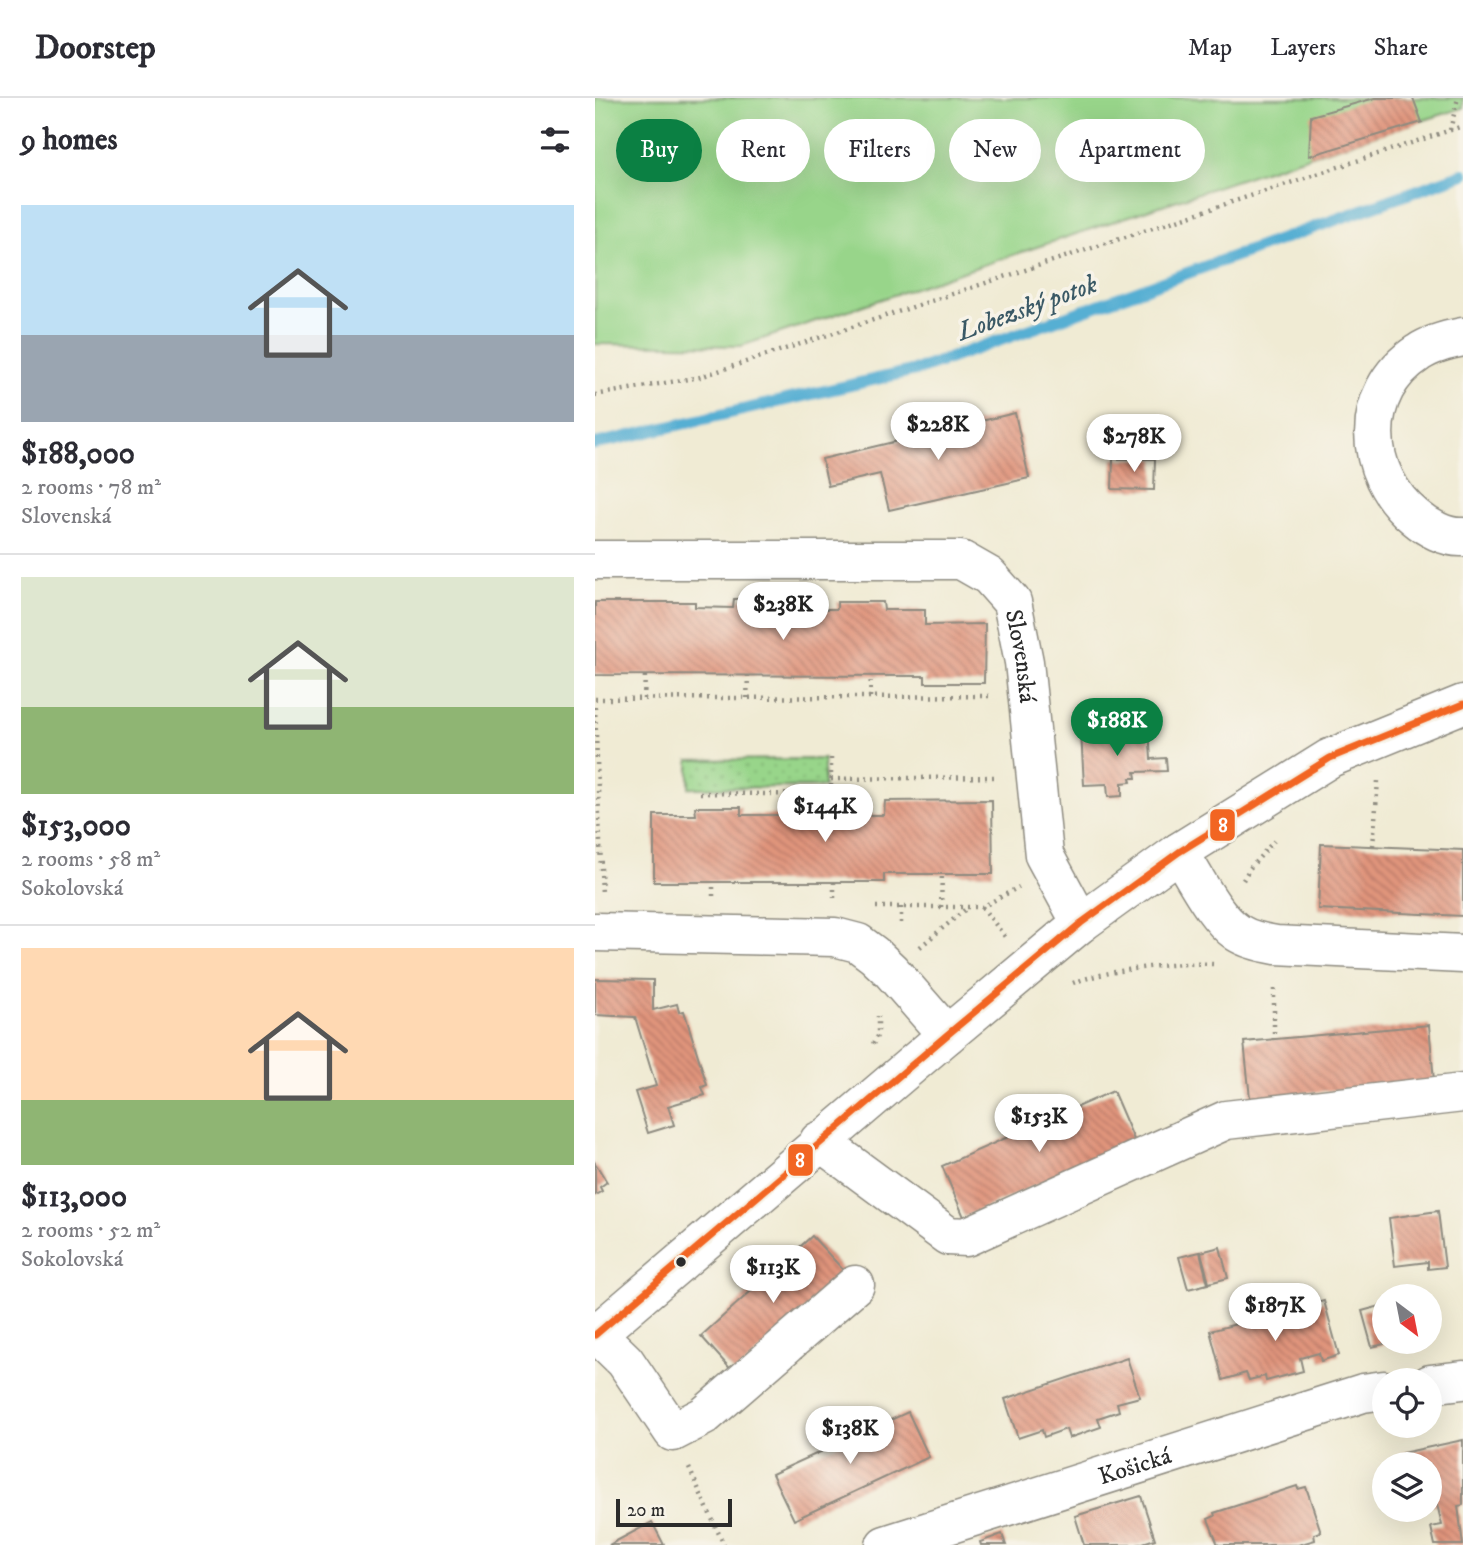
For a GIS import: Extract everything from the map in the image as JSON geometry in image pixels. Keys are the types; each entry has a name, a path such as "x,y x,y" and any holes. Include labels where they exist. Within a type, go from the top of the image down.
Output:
{"street":[{"path":"1463,337 1442,341 1419,352 1402,366 1381,395 1373,431 1377,464 1392,492 1407,511 1426,526 1454,538 1463,537"},
{"name":"Slovenská","path":"595,560 961,560 989,576 1012,602 1024,662 1044,855 1081,923"},
{"path":"855,1284 704,1416 673,1432 625,1361 596,1333 819,1141 1081,923 1179,852 1330,758 1463,704"},
{"path":"1179,852 1223,919 1239,934 1260,942 1463,954"},
{"path":"599,920 835,937 858,943 891,971 947,1035"},
{"path":"819,1141 948,1236 966,1237 1226,1120 1463,1093"},
{"path":"1442,1383 1463,1380"},
{"name":"Košická","path":"885,1545 1372,1391"}],"path":[{"path":"1450,130 1458,98"},
{"path":"595,396 700,377 1463,125"},
{"path":"644,699 645,675"},
{"path":"747,698 748,676"},
{"path":"870,697 871,676"},
{"path":"595,699 998,696"},
{"path":"595,707 599,920"},
{"path":"700,793 831,795 831,758"},
{"path":"1373,846 1378,773"},
{"path":"831,779 1008,777"},
{"path":"1242,885 1250,868 1282,832"},
{"path":"941,907 942,874"},
{"path":"874,907 982,907 1020,886 1025,876"},
{"path":"834,882 835,907"},
{"path":"1063,988 1085,978 1105,974 1197,963 1223,964"},
{"path":"1274,978 1274,1040"},
{"path":"868,1054 878,1034 877,1014"},
{"path":"673,1432 724,1545"}],"green space":[{"path":"595,98 1463,98 1463,108 1309,156 741,346 595,344"},
{"path":"824,759 824,787 689,788 689,760"}],"building":[{"path":"1375,98 1413,98 1422,122 1309,156 1311,116"},
{"path":"1015,413 1029,478 889,510 880,474 828,486 822,459"},
{"path":"1113,459 1155,459 1154,490 1112,489"},
{"path":"779,598 778,609 837,609 837,602 883,602 884,610 925,610 925,625 985,624 984,683 925,683 925,676 595,675 595,602 695,602 695,607 733,608 734,599"},
{"path":"1149,729 1151,759 1166,758 1167,771 1135,772 1136,778 1122,783 1122,796 1108,797 1107,784 1084,785 1081,732"},
{"path":"992,800 993,874 884,874 884,882 654,882 654,815 696,815 695,807 741,807 741,815 799,815 799,808 845,807 845,815 884,815 885,801"},
{"path":"1321,844 1463,850 1463,916 1318,909"},
{"path":"595,979 653,980 653,1010 677,1004 679,1012 684,1011 707,1085 702,1087 705,1095 668,1106 674,1125 648,1133 635,1092 656,1086 635,1017 595,1015"},
{"path":"1429,1025 1434,1081 1250,1098 1244,1042"},
{"path":"1113,1091 1135,1142 964,1217 942,1166"},
{"path":"595,1163 607,1182 600,1187 602,1191 595,1195"},
{"path":"1438,1211 1445,1267 1428,1269 1428,1262 1395,1266 1389,1218"},
{"path":"812,1236 846,1273 735,1374 701,1336"},
{"path":"1220,1247 1228,1278 1209,1283 1201,1252"},
{"path":"1200,1252 1208,1284 1188,1289 1179,1257"},
{"path":"1324,1301 1339,1355 1321,1361 1319,1353 1300,1358 1303,1371 1266,1381 1265,1376 1249,1380 1246,1373 1223,1380 1210,1331"},
{"path":"1372,1308 1372,1347 1362,1311"},
{"path":"1127,1358 1140,1397 1117,1403 1119,1411 1098,1418 1101,1427 1069,1438 1066,1429 1044,1437 1042,1430 1018,1438 1005,1399"},
{"path":"908,1412 929,1457 794,1520 772,1474"},
{"path":"1463,1440 1463,1505 1458,1506 1463,1545 1435,1545 1431,1527 1442,1525 1442,1452 1407,1452"},
{"path":"1297,1486 1298,1489 1306,1487 1321,1532 1314,1534 1315,1540 1298,1545 1218,1545 1208,1519 1215,1516 1214,1513"},
{"path":"1141,1496 1155,1539 1137,1545 1084,1545 1075,1516"},
{"path":"652,1522 664,1545 609,1545"},
{"path":"1002,1534 1006,1545 981,1545 980,1542"}],"waterway":[{"name":"Lobezský potok","path":"595,444 920,369 1463,174"}],"transit line":[{"name":"8","path":"595,1335 1081,923 1179,852 1330,758 1463,704"}]}
